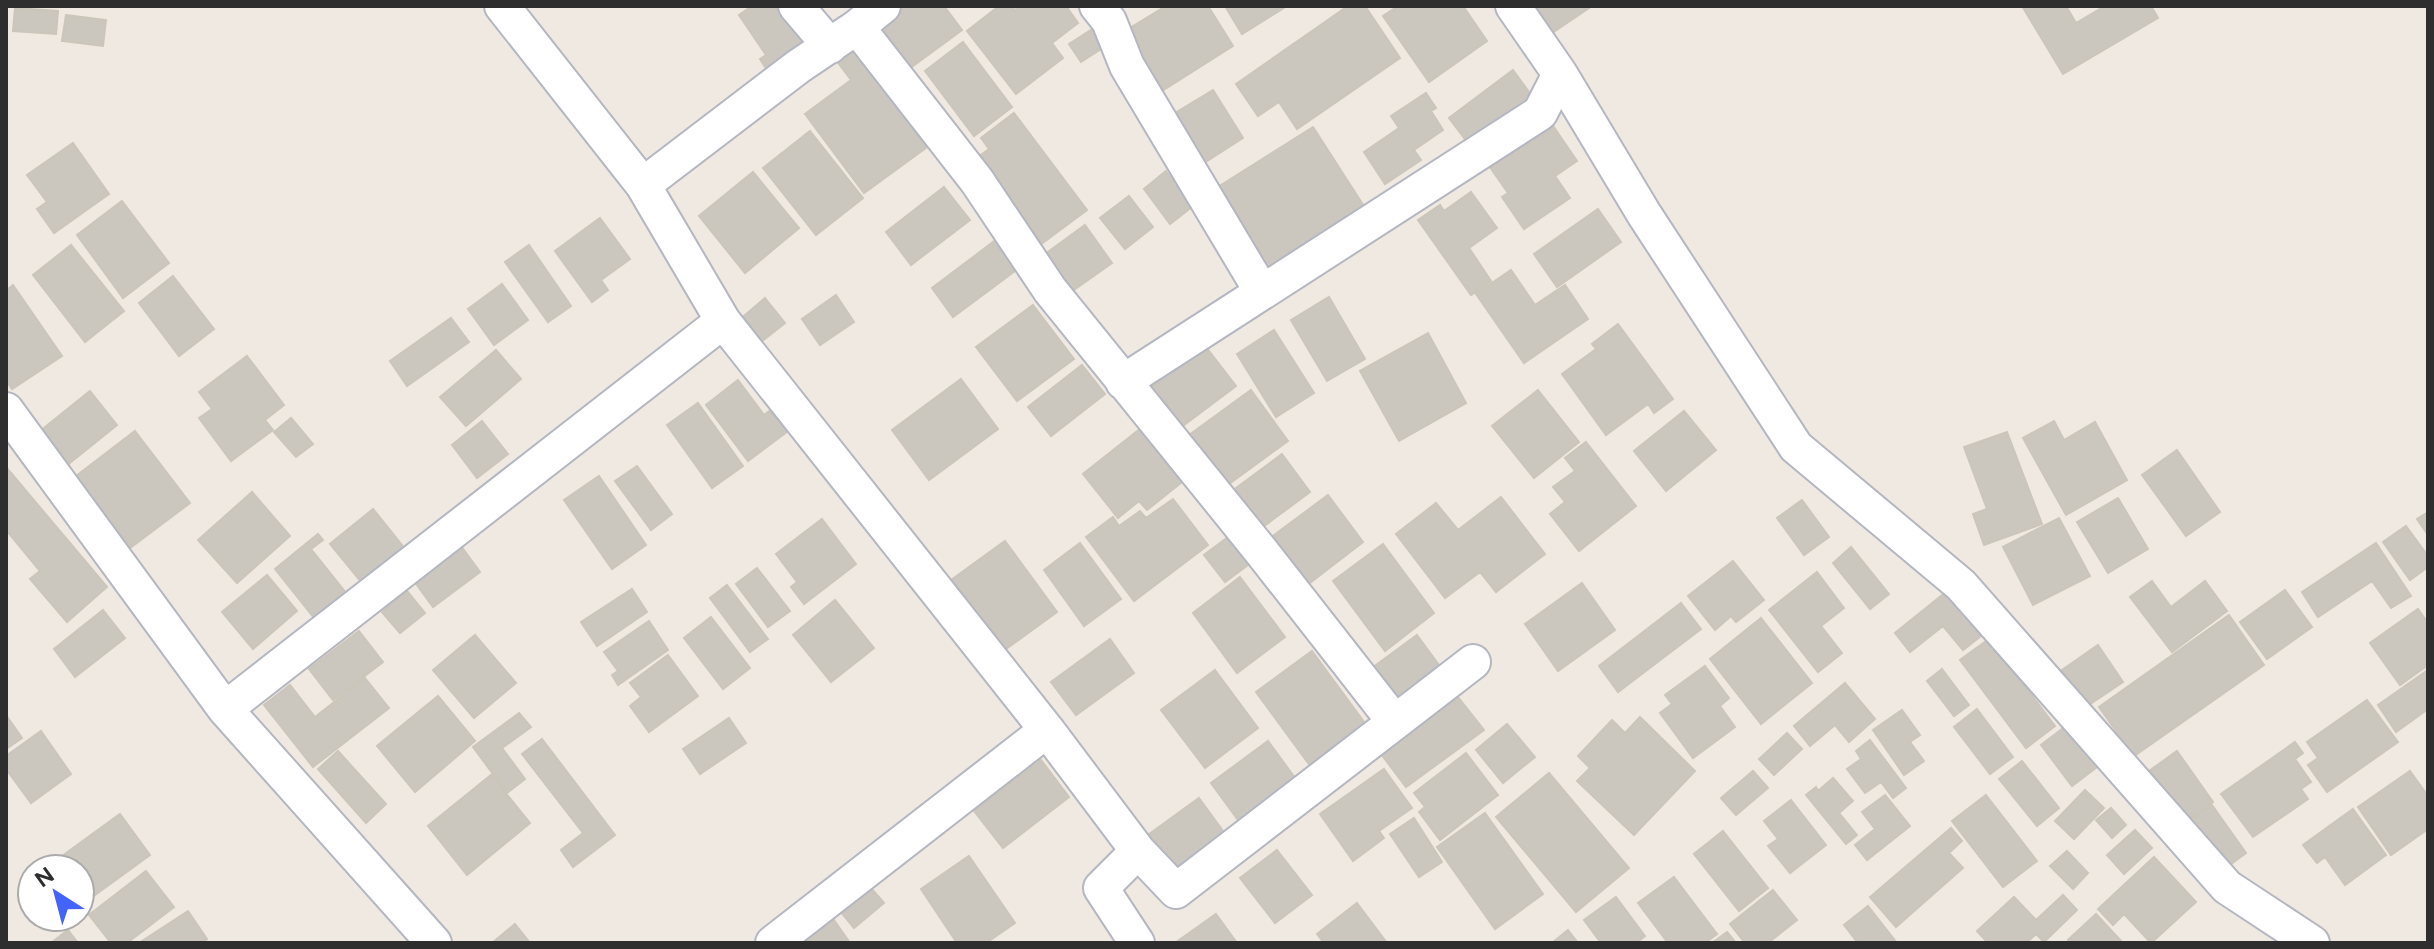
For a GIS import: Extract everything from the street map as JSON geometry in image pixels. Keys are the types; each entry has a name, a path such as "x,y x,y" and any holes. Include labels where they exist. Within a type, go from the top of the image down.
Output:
{"street":[{"path":"502,6 643,185 723,321 1047,730 1138,851 1176,891 1473,662"},
{"path":"796,6 857,26 977,181 1050,290 1394,721"},
{"path":"1097,6 1109,21 1127,66 1262,292"},
{"path":"1513,6 1560,74 1644,214 1796,447 1961,585 2227,887 2312,943"},
{"path":"643,185 799,66 857,26"},
{"path":"1123,382 1540,113 1560,74"},
{"path":"225,709 723,321"},
{"path":"6,410 225,709 434,943"},
{"path":"773,943 1047,730"},
{"path":"1137,943 1101,888 1138,851"}],"building":[{"path":"752,6 790,6 811,37 795,48 802,58 772,78 760,59 766,55 739,15"},
{"path":"903,6 944,6 962,30 902,74 870,31"},
{"path":"999,6 1012,6 1015,10 1021,6 1066,6 1078,23 1052,43 1063,58 1016,94 967,31"},
{"path":"1166,6 1208,6 1233,46 1157,94 1120,34"},
{"path":"1225,6 1283,6 1284,8 1242,34"},
{"path":"1348,6 1365,6 1400,58 1297,129 1279,102 1258,116 1236,84"},
{"path":"1398,6 1463,6 1487,41 1429,82 1383,16"},
{"path":"1520,6 1592,6 1543,39"},
{"path":"2022,6 2066,6 2076,23 2105,6 2151,6 2158,18 2063,74"},
{"path":"15,8 58,11 56,34 13,31"},
{"path":"66,15 106,20 103,46 62,41"},
{"path":"1100,24 1112,42 1081,62 1069,44"},
{"path":"860,42 934,142 864,193 805,114 851,80 836,60"},
{"path":"963,42 1012,107 974,136 925,71"},
{"path":"1513,70 1537,103 1474,151 1449,118"},
{"path":"1213,90 1243,138 1196,168 1165,119"},
{"path":"1426,93 1436,108 1431,111 1443,130 1414,150 1421,160 1385,184 1364,152 1399,128 1391,116"},
{"path":"1014,113 1087,210 1040,245 969,164 989,149 981,138"},
{"path":"1547,117 1577,161 1555,176 1570,198 1524,229 1502,197 1508,193 1485,160"},
{"path":"1313,127 1367,211 1263,277 1210,192"},
{"path":"810,131 863,198 816,235 763,168"},
{"path":"73,143 109,194 54,233 37,209 47,202 27,175"},
{"path":"1166,171 1193,206 1170,224 1144,189"},
{"path":"753,172 799,228 745,273 699,216"},
{"path":"944,187 970,220 911,265 886,232"},
{"path":"1471,192 1497,228 1469,248 1491,281 1471,295 1418,220 1440,205 1444,211"},
{"path":"1129,196 1153,227 1125,249 1100,218"},
{"path":"122,201 169,263 123,298 77,235"},
{"path":"1598,209 1621,242 1557,287 1534,254"},
{"path":"600,218 630,259 601,280 608,290 592,302 555,251"},
{"path":"1085,225 1112,263 1068,294 1041,257"},
{"path":"997,239 1019,268 953,317 932,288"},
{"path":"71,245 124,311 85,342 33,275"},
{"path":"529,245 571,306 548,322 505,262"},
{"path":"1511,270 1535,305 1565,285 1588,319 1524,363 1476,294"},
{"path":"173,276 214,329 179,356 139,303"},
{"path":"502,284 528,320 494,345 468,309"},
{"path":"13,285 62,356 12,389 6,380 6,291"},
{"path":"836,295 854,322 820,345 802,319"},
{"path":"1329,297 1365,359 1327,381 1291,320"},
{"path":"765,298 785,323 756,346 737,322"},
{"path":"1033,305 1074,359 1017,401 976,347"},
{"path":"451,318 469,342 407,386 390,361"},
{"path":"1618,324 1673,399 1654,413 1648,404 1606,435 1562,374 1596,349 1592,344"},
{"path":"1274,330 1314,393 1276,417 1237,354"},
{"path":"1428,333 1466,403 1399,441 1360,371"},
{"path":"1206,347 1236,386 1176,431 1146,391"},
{"path":"496,350 521,379 466,426 440,397"},
{"path":"247,356 284,405 265,420 273,430 231,461 199,418 212,409 199,392"},
{"path":"1082,365 1105,394 1051,436 1028,407"},
{"path":"961,379 998,429 929,480 892,430"},
{"path":"738,380 764,415 776,406 792,428 748,461 706,405"},
{"path":"1251,390 1288,441 1222,489 1185,438"},
{"path":"1538,390 1579,442 1534,478 1492,426"},
{"path":"90,391 117,425 61,470 34,436"},
{"path":"698,403 743,466 712,488 667,425"},
{"path":"1684,411 1716,450 1666,491 1634,451"},
{"path":"291,418 313,444 296,457 274,432"},
{"path":"482,421 508,454 477,478 452,445"},
{"path":"2054,421 2064,440 2095,422 2127,480 2066,515 2023,438"},
{"path":"1145,425 1187,478 1147,510 1139,501 1118,518 1083,474"},
{"path":"135,431 190,503 122,554 67,483"},
{"path":"2007,432 2042,524 1984,545 1973,514 1987,509 1964,447"},
{"path":"1586,442 1636,506 1579,551 1550,514 1565,502 1553,487 1575,471 1565,458"},
{"path":"2177,450 2220,512 2186,536 2142,475"},
{"path":"1282,454 1310,492 1256,532 1228,494"},
{"path":"637,466 672,514 651,530 615,481"},
{"path":"6,467 107,587 67,622 30,579 40,571 6,530"},
{"path":"599,476 646,545 612,569 564,500"},
{"path":"252,492 290,536 237,583 198,540"},
{"path":"1328,495 1363,542 1302,589 1266,541"},
{"path":"1501,497 1545,554 1496,592 1480,572 1445,598 1396,534 1436,503 1458,530"},
{"path":"2118,498 2148,549 2108,573 2077,522"},
{"path":"1173,499 1208,545 1134,601 1086,537 1113,517 1119,526 1140,511 1146,518"},
{"path":"1802,500 1829,537 1804,555 1777,518"},
{"path":"373,509 410,555 367,589 330,544"},
{"path":"2428,512 2428,535 2417,519"},
{"path":"2059,518 2090,576 2033,605 2003,547"},
{"path":"822,519 856,564 804,604 791,587 797,582 776,554"},
{"path":"2406,526 2428,556 2428,567 2410,580 2383,542"},
{"path":"1235,532 1256,559 1225,582 1204,555"},
{"path":"318,534 323,540 311,549 347,594 315,619 275,569"},
{"path":"1005,541 1057,612 999,654 947,583"},
{"path":"1080,543 1121,599 1084,626 1044,570"},
{"path":"2376,543 2411,596 2391,608 2372,581 2318,617 2302,592"},
{"path":"1383,544 1434,613 1385,651 1333,581"},
{"path":"461,546 480,572 433,607 414,581"},
{"path":"1851,547 1889,594 1870,609 1833,563"},
{"path":"1733,561 1764,600 1736,622 1731,616 1715,630 1688,596"},
{"path":"757,568 790,611 768,627 736,584"},
{"path":"1817,572 1844,608 1821,626 1842,653 1818,672 1769,610"},
{"path":"267,575 297,611 253,649 222,612"},
{"path":"1240,577 1285,637 1237,673 1193,613"},
{"path":"2152,581 2171,607 2205,581 2227,611 2172,652 2130,597"},
{"path":"1582,583 1615,630 1558,671 1525,624"},
{"path":"727,585 768,639 750,652 710,598"},
{"path":"1951,588 1986,632 1963,650 1943,626 1910,652 1895,633"},
{"path":"632,589 647,612 597,646 581,622"},
{"path":"2285,590 2312,627 2267,659 2240,622"},
{"path":"407,591 425,613 400,633 382,612"},
{"path":"835,600 874,648 831,682 793,635"},
{"path":"1681,603 1701,629 1618,692 1599,666"},
{"path":"2418,609 2428,623 2428,665 2400,685 2370,643"},
{"path":"103,610 125,638 75,677 54,649"},
{"path":"2229,615 2264,665 2134,756 2099,707"},
{"path":"711,617 750,668 723,689 684,638"},
{"path":"1761,618 1812,683 1761,724 1710,659"},
{"path":"649,621 668,650 618,685 612,675 618,671 604,652"},
{"path":"359,631 383,662 333,700 309,669"},
{"path":"475,635 516,683 474,718 433,670"},
{"path":"1417,635 1447,676 1401,709 1372,668"},
{"path":"1110,639 1134,673 1076,715 1051,682"},
{"path":"1989,639 2055,726 2026,748 1960,660"},
{"path":"2098,645 2123,682 2087,706 2062,670"},
{"path":"1312,651 1367,726 1311,767 1256,692"},
{"path":"668,655 698,696 649,732 630,706 641,697 630,683"},
{"path":"1705,666 1729,698 1720,706 1735,727 1693,758 1660,713 1672,704 1665,695"},
{"path":"1942,669 1969,705 1954,716 1927,681"},
{"path":"1215,670 1258,728 1205,768 1161,710"},
{"path":"2428,670 2428,709 2396,732 2378,705"},
{"path":"365,678 389,708 313,767 264,705 290,685 315,717"},
{"path":"1845,683 1875,719 1849,742 1835,725 1810,746 1794,726"},
{"path":"438,696 475,741 415,792 377,746"},
{"path":"1458,697 1484,730 1406,787 1381,754"},
{"path":"2367,700 2398,742 2327,792 2308,765 2318,758 2307,742"},
{"path":"1977,709 2013,757 1990,774 1954,727"},
{"path":"1902,710 1920,735 1910,742 1924,761 1904,775 1873,730"},
{"path":"519,713 531,727 502,748 525,779 507,793 473,747"},
{"path":"6,715 22,738 6,749"},
{"path":"1640,717 1695,771 1634,835 1577,781 1590,768 1578,756 1612,720 1625,733"},
{"path":"729,718 746,743 700,774 683,749"},
{"path":"1507,724 1535,757 1503,783 1476,750"},
{"path":"2066,726 2097,767 2072,786 2041,745"},
{"path":"41,731 71,774 31,803 6,769 6,756"},
{"path":"1787,733 1802,749 1774,775 1759,759"},
{"path":"542,739 615,835 573,867 561,850 583,833 522,754"},
{"path":"1870,740 1906,788 1893,798 1881,782 1865,793 1847,769 1861,759 1856,751"},
{"path":"1268,741 1298,782 1241,824 1211,783"},
{"path":"2295,742 2303,753 2295,759 2311,782 2301,789 2308,799 2253,837 2221,794"},
{"path":"338,751 386,804 366,823 318,769"},
{"path":"2177,751 2213,802 2186,822 2149,771"},
{"path":"1466,753 1498,795 1440,840 1419,812 1425,807 1414,793"},
{"path":"1041,760 1069,797 1003,848 974,811"},
{"path":"2022,761 2059,808 2037,826 1999,779"},
{"path":"1384,769 1412,808 1379,831 1384,838 1353,861 1320,814"},
{"path":"1753,771 1768,788 1736,815 1721,798"},
{"path":"2410,771 2428,796 2428,829 2391,855 2358,807"},
{"path":"1549,773 1629,868 1576,912 1496,817"},
{"path":"491,775 530,823 467,875 428,826"},
{"path":"1833,778 1853,801 1839,813 1857,835 1846,844 1806,795 1816,787 1818,791"},
{"path":"2085,790 2104,808 2074,839 2055,821"},
{"path":"1885,795 1910,826 1867,860 1855,845 1875,829 1862,812"},
{"path":"1986,795 2037,861 2003,887 1952,821"},
{"path":"1199,798 1226,835 1180,878 1148,835"},
{"path":"1791,800 1826,845 1790,873 1768,846 1778,839 1764,821"},
{"path":"2212,805 2246,853 2224,869 2189,821"},
{"path":"2111,808 2126,825 2112,838 2096,820"},
{"path":"2353,809 2386,855 2345,885 2325,857 2317,863 2303,845"},
{"path":"1485,813 1543,894 1495,929 1437,847"},
{"path":"120,814 150,855 96,894 96,853 66,853"},
{"path":"1414,818 1442,862 1419,877 1390,834"},
{"path":"1951,828 1962,841 1949,853 1963,868 1896,927 1870,897"},
{"path":"2135,830 2152,848 2124,874 2107,855"},
{"path":"1723,831 1768,888 1739,911 1694,854"},
{"path":"1277,850 1312,895 1275,923 1240,878"},
{"path":"2067,851 2088,873 2073,889 2050,866"},
{"path":"969,856 1015,923 986,943 957,943 921,889"},
{"path":"2154,857 2196,902 2151,943 2124,914 2113,925 2098,909"},
{"path":"146,871 174,907 127,943 111,943 96,924 96,910"},
{"path":"1674,877 1717,934 1705,943 1668,943 1638,903"},
{"path":"870,887 884,903 854,928 841,912"},
{"path":"1773,890 1797,920 1768,943 1745,943 1730,924"},
{"path":"2063,895 2077,910 2044,942 2036,934 2026,943 1988,943 1977,931 2014,897 2036,920"},
{"path":"1616,897 1645,936 1636,943 1601,943 1584,920"},
{"path":"1357,903 1387,943 1324,943 1317,934"},
{"path":"1868,906 1897,943 1858,943 1844,925"},
{"path":"188,911 207,939 202,943 139,943"},
{"path":"1216,914 1237,943 1175,943"},
{"path":"2096,914 2123,943 2070,943 2068,940"},
{"path":"834,920 850,943 800,943"},
{"path":"515,924 530,943 492,943"},
{"path":"1568,930 1578,943 1552,943"},
{"path":"1727,932 1736,943 1712,943"},
{"path":"64,933 70,933 78,943 51,943"}]}
